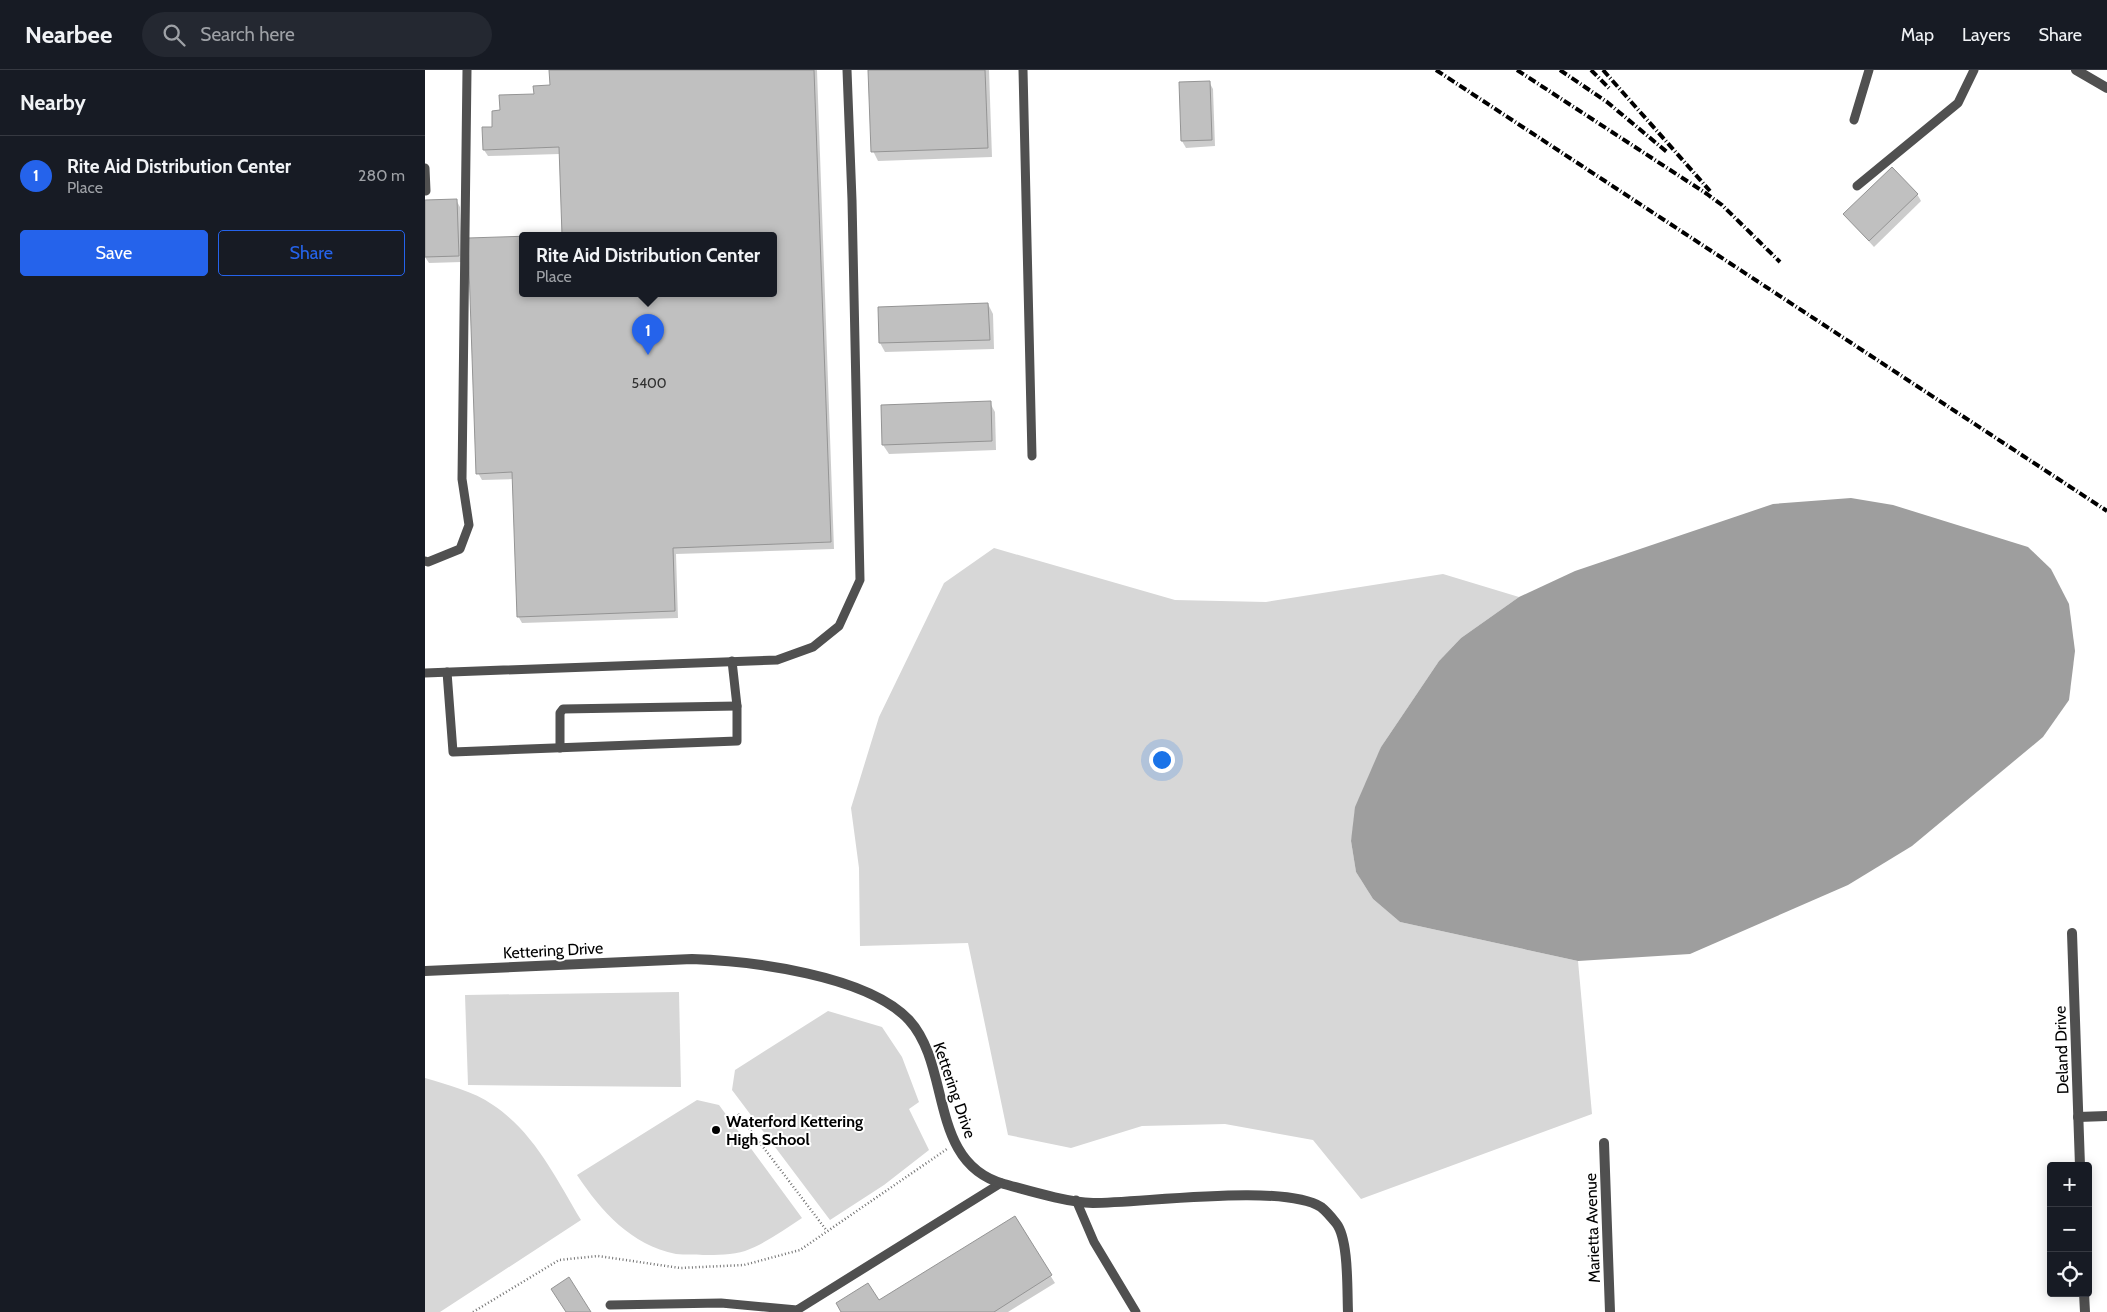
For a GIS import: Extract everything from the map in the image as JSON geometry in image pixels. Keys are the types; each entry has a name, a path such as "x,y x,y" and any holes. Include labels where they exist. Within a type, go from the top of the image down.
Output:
{"street":[{"path":"2076,70 2107,88"},
{"name":"Deland Drive","path":"2071,934 2080,1162"},
{"name":"Kettering Drive","path":"425,971 692,959 763,964 834,981 890,1004 908,1020 920,1035 928,1054 944,1112 956,1143 967,1164 1001,1183 1091,1203 1268,1196 1301,1201 1321,1208 1337,1225 1345,1253 1348,1312"},
{"path":"2078,1117 2107,1116"},
{"name":"Marietta Avenue","path":"1604,1142 1610,1312"},
{"path":"2084,1297 2085,1312"}],"lane":[{"path":"425,561 428,562 461,549 469,526 462,479 467,70"},
{"path":"425,673 777,660 813,647 839,626 860,580 852,200 847,70"},
{"path":"1023,70 1032,456"},
{"path":"1854,120 1869,70"},
{"path":"1857,186 1958,103 1974,70"},
{"path":"425,168 426,191"},
{"path":"447,672 453,752 560,748 737,741 737,706 732,661"},
{"path":"560,748 560,713 563,709 737,706"},
{"path":"614,1312 610,1305 721,1303 797,1311 1001,1183"},
{"path":"1076,1200 1095,1242 1136,1312"},
{"path":"707,1312 721,1303"}],"path":[{"path":"738,1114 827,1231"},
{"path":"473,1312 559,1260 598,1256 680,1268 744,1266 800,1250 956,1143"}],"shaded area":[{"path":"1851,498 1893,505 2028,547 2051,569 2069,604 2075,651 2069,700 2043,737 1912,846 1848,885 1690,954 1578,961 1400,922 1373,899 1356,872 1351,841 1355,807 1381,747 1439,661 1461,638 1519,597 1575,571 1773,504"},
{"path":"994,548 1175,600 1266,602 1443,574 1519,597 1461,638 1439,661 1381,747 1351,841 1356,872 1373,899 1400,922 1578,961 1592,1114 1361,1199 1313,1140 1225,1124 1142,1126 1071,1148 1008,1135 968,943 860,946 859,868 851,808 879,717 944,583"},
{"path":"679,992 681,1087 468,1085 465,995"},
{"path":"828,1011 882,1027 902,1057 919,1102 909,1109 929,1150 884,1185 830,1220 732,1090 735,1070"},
{"path":"425,1078 477,1096 508,1116 521,1128 543,1157 581,1220 440,1312 425,1312"},
{"path":"697,1100 719,1105 802,1218 782,1232 745,1251 719,1255 676,1254 645,1243 631,1235 607,1213 577,1175"}],"building":[{"path":"549,70 814,70 831,542 673,548 675,611 517,617 512,472 476,474 468,238 519,236 519,297 777,297 777,232 562,232 559,147 483,150 482,127 492,127 492,111 500,110 499,95 534,94 533,86 550,85"},
{"path":"868,70 985,70 988,148 871,152"},
{"path":"1210,81 1212,140 1181,141 1179,82"},
{"path":"1892,167 1918,194 1869,241 1843,214"},
{"path":"457,199 459,256 425,257 425,200"},
{"path":"988,303 990,340 879,343 878,307"},
{"path":"991,401 992,441 882,445 881,405"},
{"path":"1015,1216 1052,1275 994,1312 841,1312 836,1303 868,1283 879,1300"},
{"path":"569,1277 591,1312 566,1312 551,1289"}],"railway":[{"path":"1436,70 2107,511"},
{"path":"1517,70 1707,194 1722,205 1780,262"},
{"path":"1560,70 1607,102 1667,152"},
{"path":"1591,70 1610,89"},
{"path":"1603,70 1710,191"}],"place":[{"name":"Rite Aid Distribution Center","path":"648,355"},
{"name":"Waterford Kettering High School","path":"716,1130"}]}
